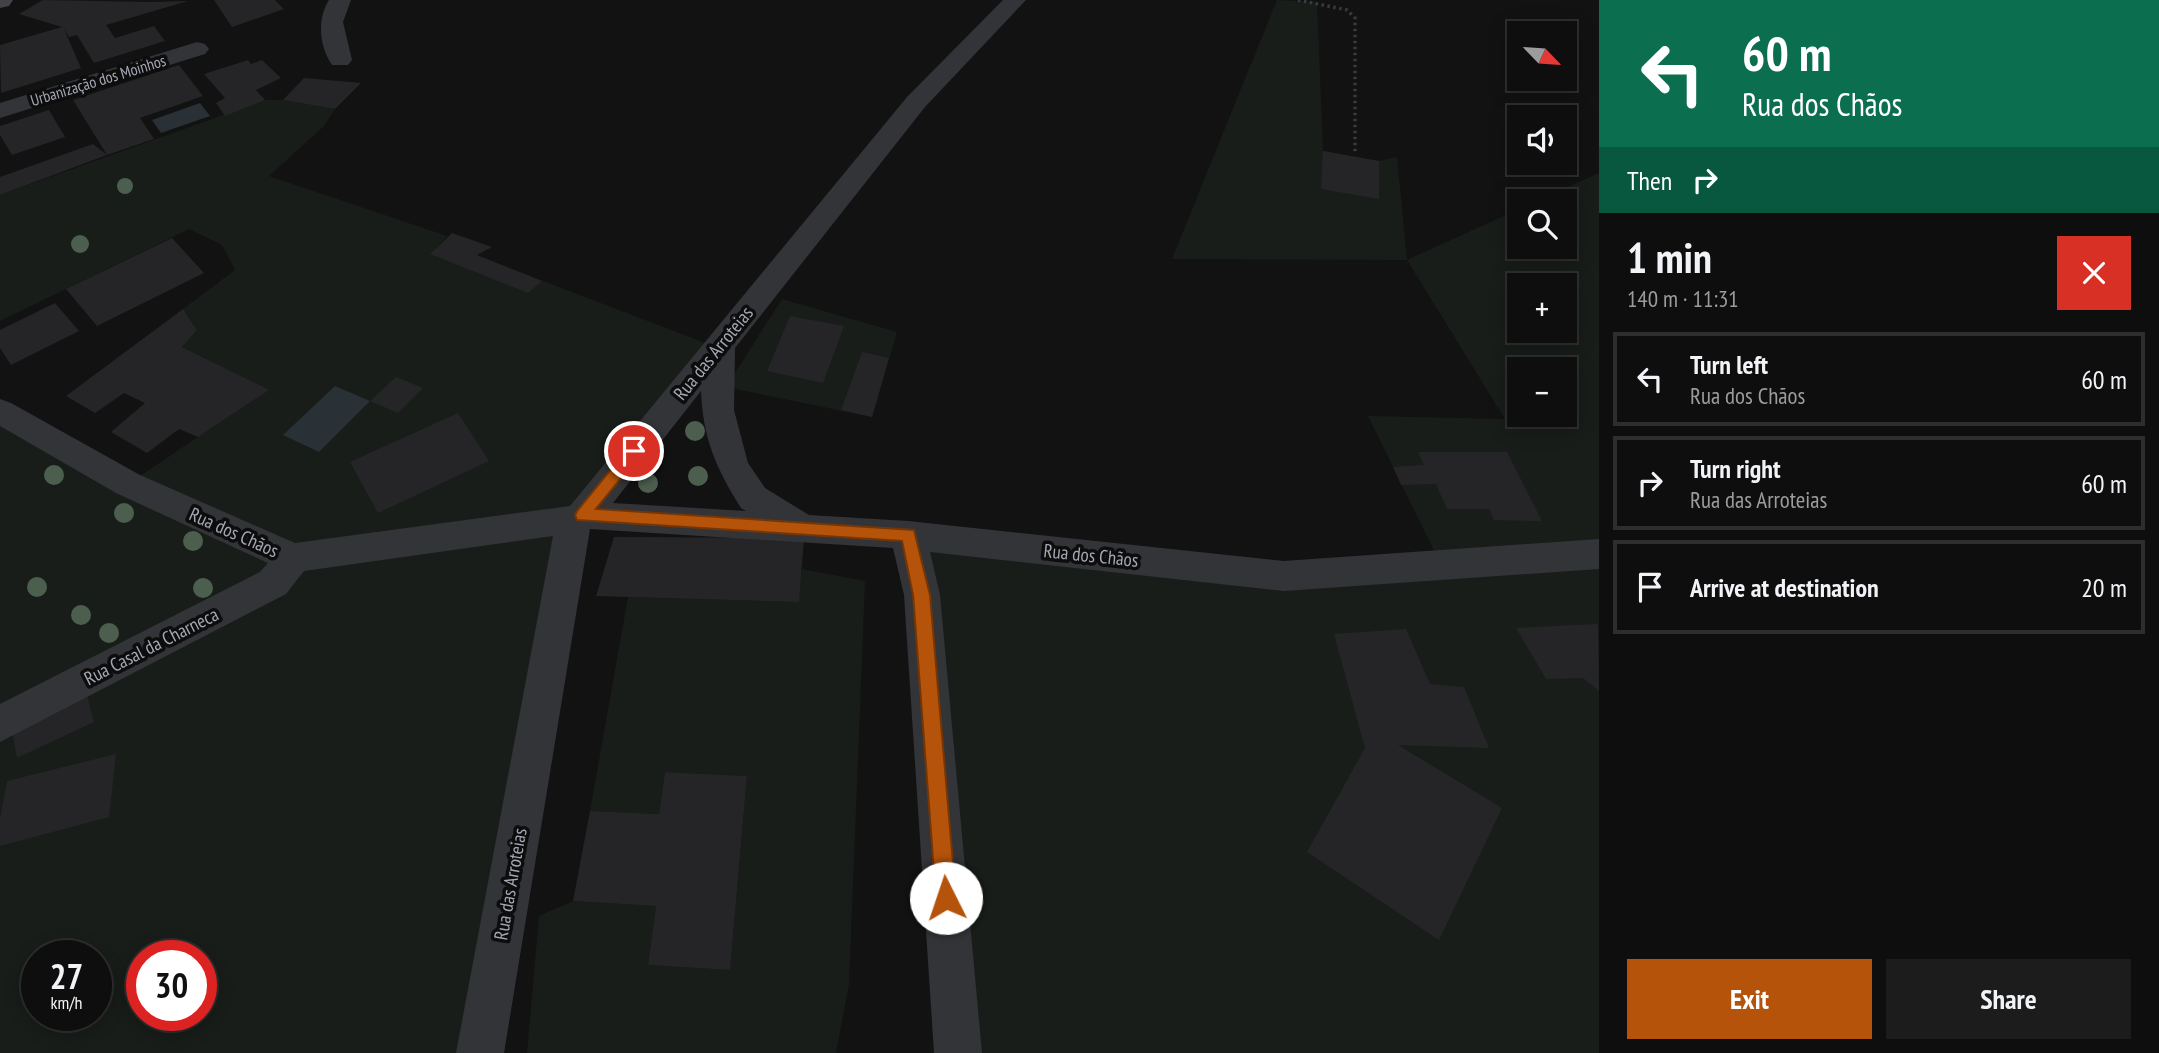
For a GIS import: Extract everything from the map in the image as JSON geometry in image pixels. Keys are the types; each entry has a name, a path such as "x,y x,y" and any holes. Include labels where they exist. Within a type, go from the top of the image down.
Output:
{"street":[{"path":"340,0 332,11 330,30 340,60"},
{"name":"Rua das Arroteias","path":"480,1053 579,517 916,102 1015,0"},
{"name":"Urbanização dos Moinhos","path":"0,111 197,50"},
{"path":"720,344 718,410 732,466 753,498 803,528"},
{"name":"Rua dos Chãos","path":"0,411 128,484 246,539 294,558 579,517 908,535 1284,576 1599,554"},
{"path":"908,535 922,595 958,1053"},
{"name":"Rua Casal da Charneca","path":"0,724 273,583 294,558"}],"path":[{"path":"1298,0 1347,10 1355,18 1355,154"}],"shaded area":[{"path":"1277,0 1317,2 1323,151 1379,161 1397,157 1407,260 1172,259"},
{"path":"265,100 283,100 335,109 324,126 269,176 447,236 431,254 460,265 475,255 721,349 583,515 480,1053 0,1053 0,411 128,484 268,390 182,347 197,330 183,309 235,270 222,245 189,229 0,321 0,195"},
{"path":"200,103 210,116 161,133 152,120"},
{"path":"1599,173 1599,1053 958,1053 908,535 1284,576 1441,565 1368,416 1505,419 1407,260 1507,214 1507,259 1577,259 1577,189 1564,189"},
{"path":"782,299 897,332 872,417 726,387"},
{"path":"335,386 370,401 319,452 283,435"},
{"path":"802,569 865,581 849,984 836,1053 527,1053 539,916 573,901 656,906 648,965 730,970 747,776 665,772 659,814 590,811 628,597 798,602"}],"building":[{"path":"43,0 188,1 106,25 115,38 154,26 165,41 94,63 77,35 69,37 64,29 81,68 1,93 0,45 62,27 19,14"},
{"path":"214,0 275,0 284,9 232,27"},
{"path":"248,60 251,64 262,60 281,78 256,90 265,100 225,116 216,103 225,98 204,74"},
{"path":"179,65 203,96 140,118 154,139 107,155 73,100"},
{"path":"304,78 361,83 335,109 283,100"},
{"path":"49,110 65,137 12,155 0,135 0,126"},
{"path":"93,144 107,155 0,195 0,177"},
{"path":"1323,151 1379,161 1379,199 1321,189"},
{"path":"452,233 492,247 477,255 542,281 528,293 430,254"},
{"path":"172,238 204,273 97,326 66,289"},
{"path":"55,303 79,331 11,365 0,348 0,330"},
{"path":"183,309 197,330 182,347 269,390 198,437 179,429 147,453 111,432 145,403 124,393 95,413 66,396"},
{"path":"790,316 844,326 823,383 767,371"},
{"path":"862,352 889,358 872,417 841,410"},
{"path":"396,377 423,388 398,413 370,401"},
{"path":"458,413 489,461 378,513 350,462"},
{"path":"1418,452 1507,452 1542,521 1494,520 1489,509 1447,509 1436,484 1401,485 1393,467 1424,465"},
{"path":"614,537 804,538 799,602 596,596"},
{"path":"1598,624 1599,691 1583,678 1546,679 1516,628"},
{"path":"1406,629 1430,684 1464,687 1489,748 1398,745 1502,808 1439,940 1307,852 1365,748 1334,634"},
{"path":"86,691 94,722 17,758 11,726"},
{"path":"116,754 109,817 0,846 0,819 7,781"},
{"path":"665,772 747,776 730,970 648,965 656,906 573,901 590,811 659,814"}],"route":[{"path":"634,451 583,515 908,535 922,595 946,898"}]}
